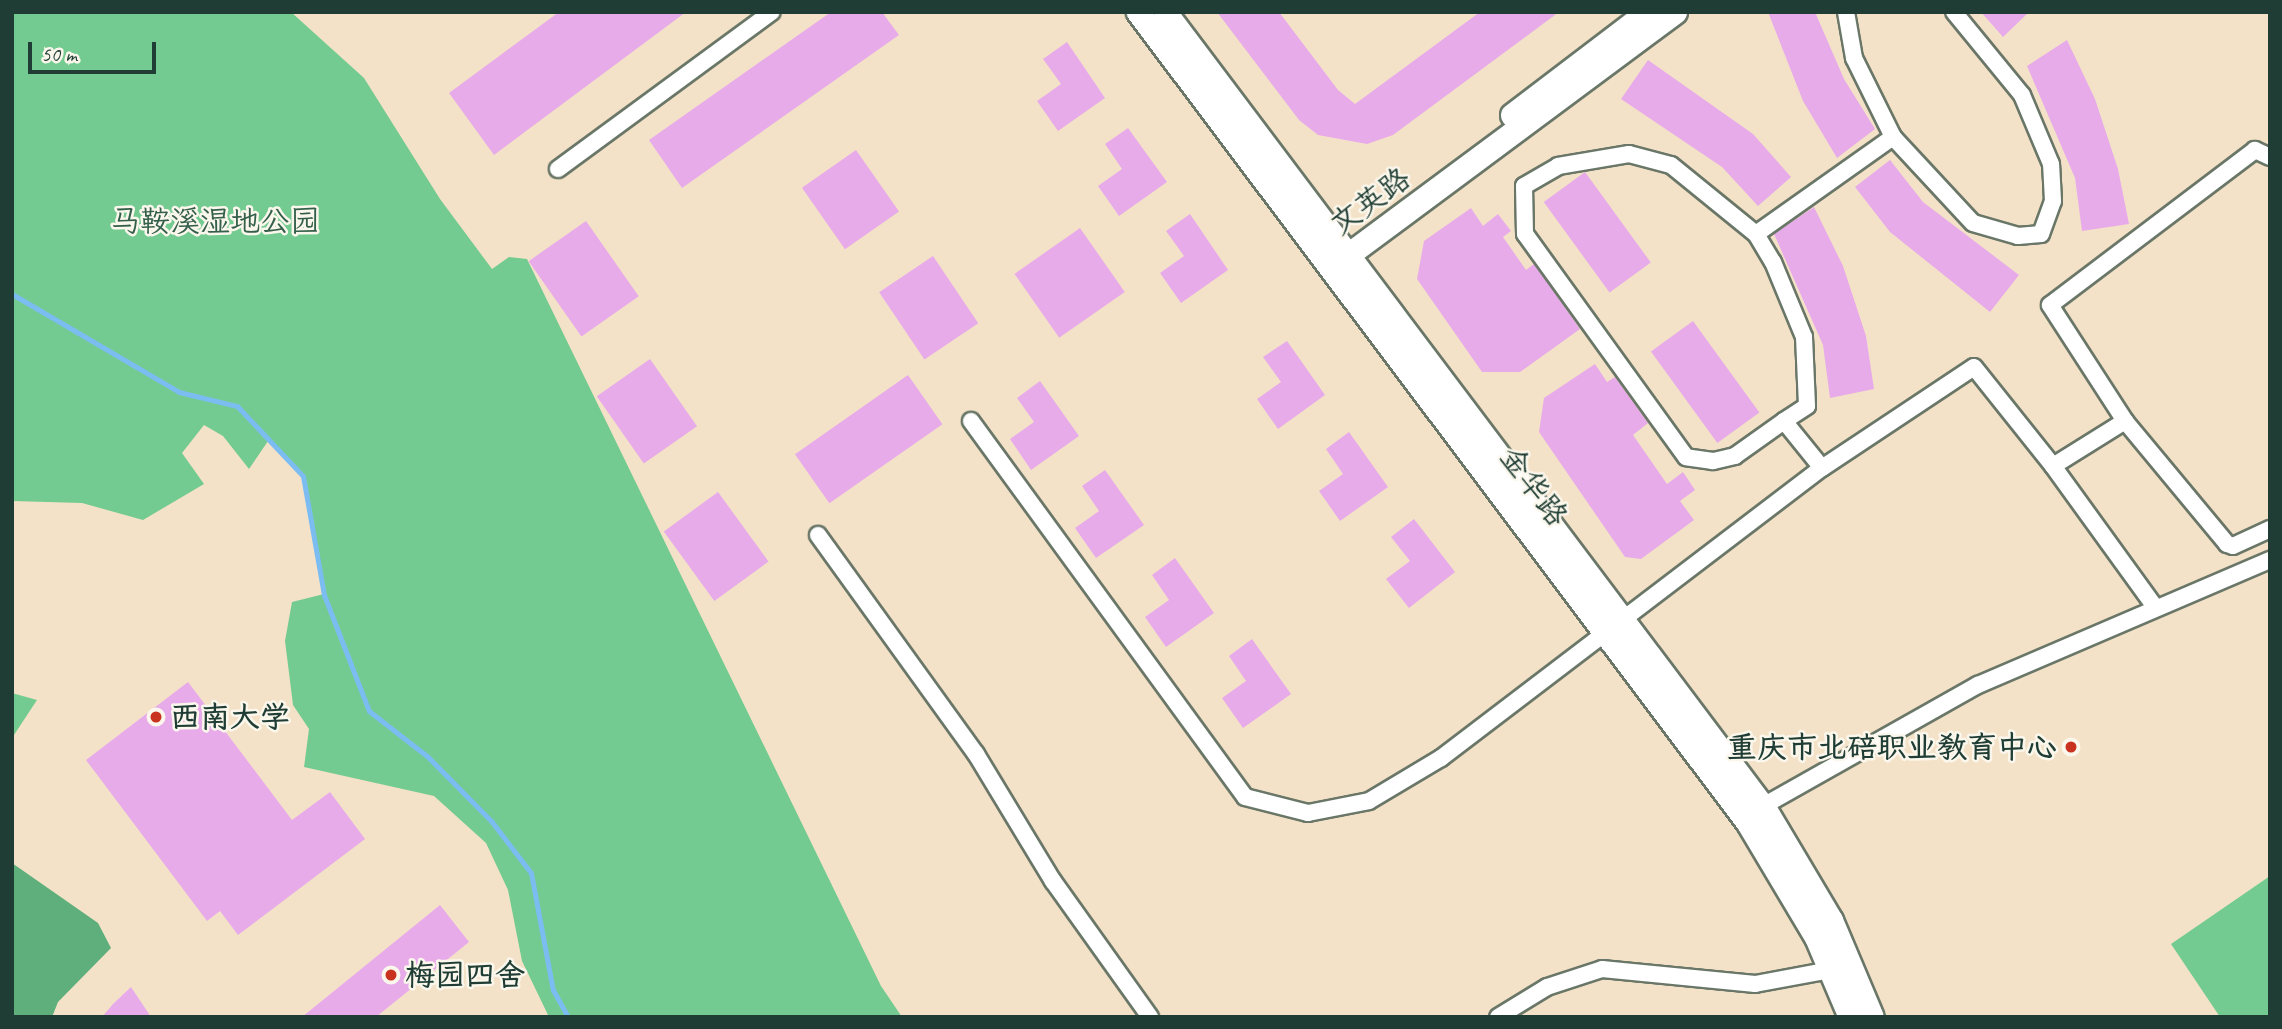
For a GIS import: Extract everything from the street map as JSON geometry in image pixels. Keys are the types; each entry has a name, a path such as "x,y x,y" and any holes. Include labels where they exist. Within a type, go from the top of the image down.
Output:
{"main road":[{"name":"金华路","path":"1138,12 1328,268 1614,627 1763,806 1831,920 1872,1017"},
{"name":"金华路","path":"1165,12 1344,252 1614,627 1748,822 1816,937 1850,1017"},
{"name":"文英路","path":"1328,268 1344,252 1647,12"},
{"name":"文英路","path":"1344,252 1675,12"}],"street":[{"path":"558,169 772,12"},
{"path":"1846,12 1854,58 1893,137 1973,223 2018,236 2041,234 2053,201 2051,164 2022,95 1954,12"},
{"path":"1756,234 1893,137"},
{"path":"2270,157 2255,150 2050,305 2124,421 2227,544 2233,546 2270,529"},
{"path":"1629,154 1671,165 1756,234 1773,262 1804,337 1807,406 1784,421 1735,456 1713,461 1686,457 1525,234 1524,186 1558,166 1629,154"},
{"path":"971,421 1245,797 1308,813 1369,801 1441,758 1822,468 1974,367 2053,466 2155,607"},
{"path":"1784,421 1822,468"},
{"path":"2053,466 2124,421"},
{"path":"818,535 976,754 1053,881 1150,1017"},
{"path":"1763,806 1978,685 2270,560"},
{"path":"1498,1017 1547,987 1602,969 1755,984 1830,970"}],"green space":[{"name":"马鞍溪湿地公园","path":"12,12 291,12 364,78 440,199 492,269 509,257 527,259 881,986 902,1017 549,1017 522,961 508,890 486,843 434,796 304,767 309,729 293,705 285,641 292,602 324,594 303,476 268,441 249,469 223,436 204,425 182,453 204,484 143,520 82,503 12,501"},
{"path":"12,693 37,700 12,738"},
{"path":"12,863 98,923 111,948 58,1002 52,1017 12,1017"},
{"path":"2270,876 2270,1017 2220,1017 2171,944"}],"building":[{"path":"559,12 686,12 494,155 449,93"},
{"path":"831,12 882,12 899,35 682,188 649,140"},
{"path":"1217,12 1279,12 1338,90 1355,104 1480,12 1559,12 1393,135 1367,144 1318,135 1299,120"},
{"path":"1768,12 1815,12 1844,79 1875,129 1837,158 1803,101"},
{"path":"1981,12 2029,12 2003,37"},
{"path":"2067,40 2095,99 2118,169 2129,224 2082,231 2075,178 2027,66"},
{"path":"1067,42 1105,98 1058,131 1037,101 1061,84 1043,59"},
{"path":"1648,60 1753,134 1791,177 1758,206 1722,167 1621,99"},
{"path":"1128,128 1167,182 1119,216 1098,186 1122,169 1105,144"},
{"path":"856,150 899,211 845,249 802,188"},
{"path":"1890,160 1923,202 2019,275 1990,312 1890,232 1855,187"},
{"path":"1585,172 1651,263 1610,293 1544,202"},
{"path":"1814,207 1843,266 1866,336 1874,389 1830,398 1823,345 1774,234"},
{"path":"1471,208 1483,226 1498,214 1511,231 1503,237 1526,270 1534,264 1580,329 1520,372 1482,372 1417,279 1424,241"},
{"path":"1190,214 1228,270 1181,303 1160,273 1184,256 1166,231"},
{"path":"586,221 639,296 581,337 529,261"},
{"path":"1080,228 1125,292 1059,338 1014,274"},
{"path":"933,256 978,323 924,359 879,292"},
{"path":"1693,321 1759,412 1717,443 1651,352"},
{"path":"1287,341 1325,395 1278,429 1257,399 1281,382 1263,357"},
{"path":"650,359 697,426 644,463 597,396"},
{"path":"1595,364 1607,382 1615,377 1648,423 1633,435 1667,484 1683,472 1695,490 1680,501 1694,520 1641,559 1625,557 1539,432 1544,398"},
{"path":"908,375 942,424 829,503 795,454"},
{"path":"1040,381 1079,436 1031,470 1010,439 1034,422 1017,398"},
{"path":"1349,432 1388,487 1340,521 1319,491 1343,474 1326,449"},
{"path":"1105,470 1144,525 1096,558 1075,528 1099,511 1082,486"},
{"path":"718,492 769,562 714,601 664,531"},
{"path":"1414,519 1455,572 1409,608 1386,579 1410,561 1391,537"},
{"path":"1175,558 1214,613 1166,647 1145,617 1169,600 1152,575"},
{"path":"1252,639 1291,694 1243,728 1222,698 1246,681 1229,656"},
{"path":"188,682 292,820 330,792 365,839 238,935 220,911 207,921 86,760"},
{"name":"梅园四舍","path":"440,905 469,942 376,1017 302,1017"},
{"path":"131,987 151,1017 102,1017 113,1004"}],"waterway":[{"path":"12,294 179,392 237,406 303,476 324,595 369,711 428,757 492,822 531,873 553,990 568,1017"}],"place":[{"name":"西南大学","path":"156,717"},
{"name":"重庆市北碚职业教育中心","path":"2071,747"},
{"name":"梅园四舍","path":"391,975"}]}
